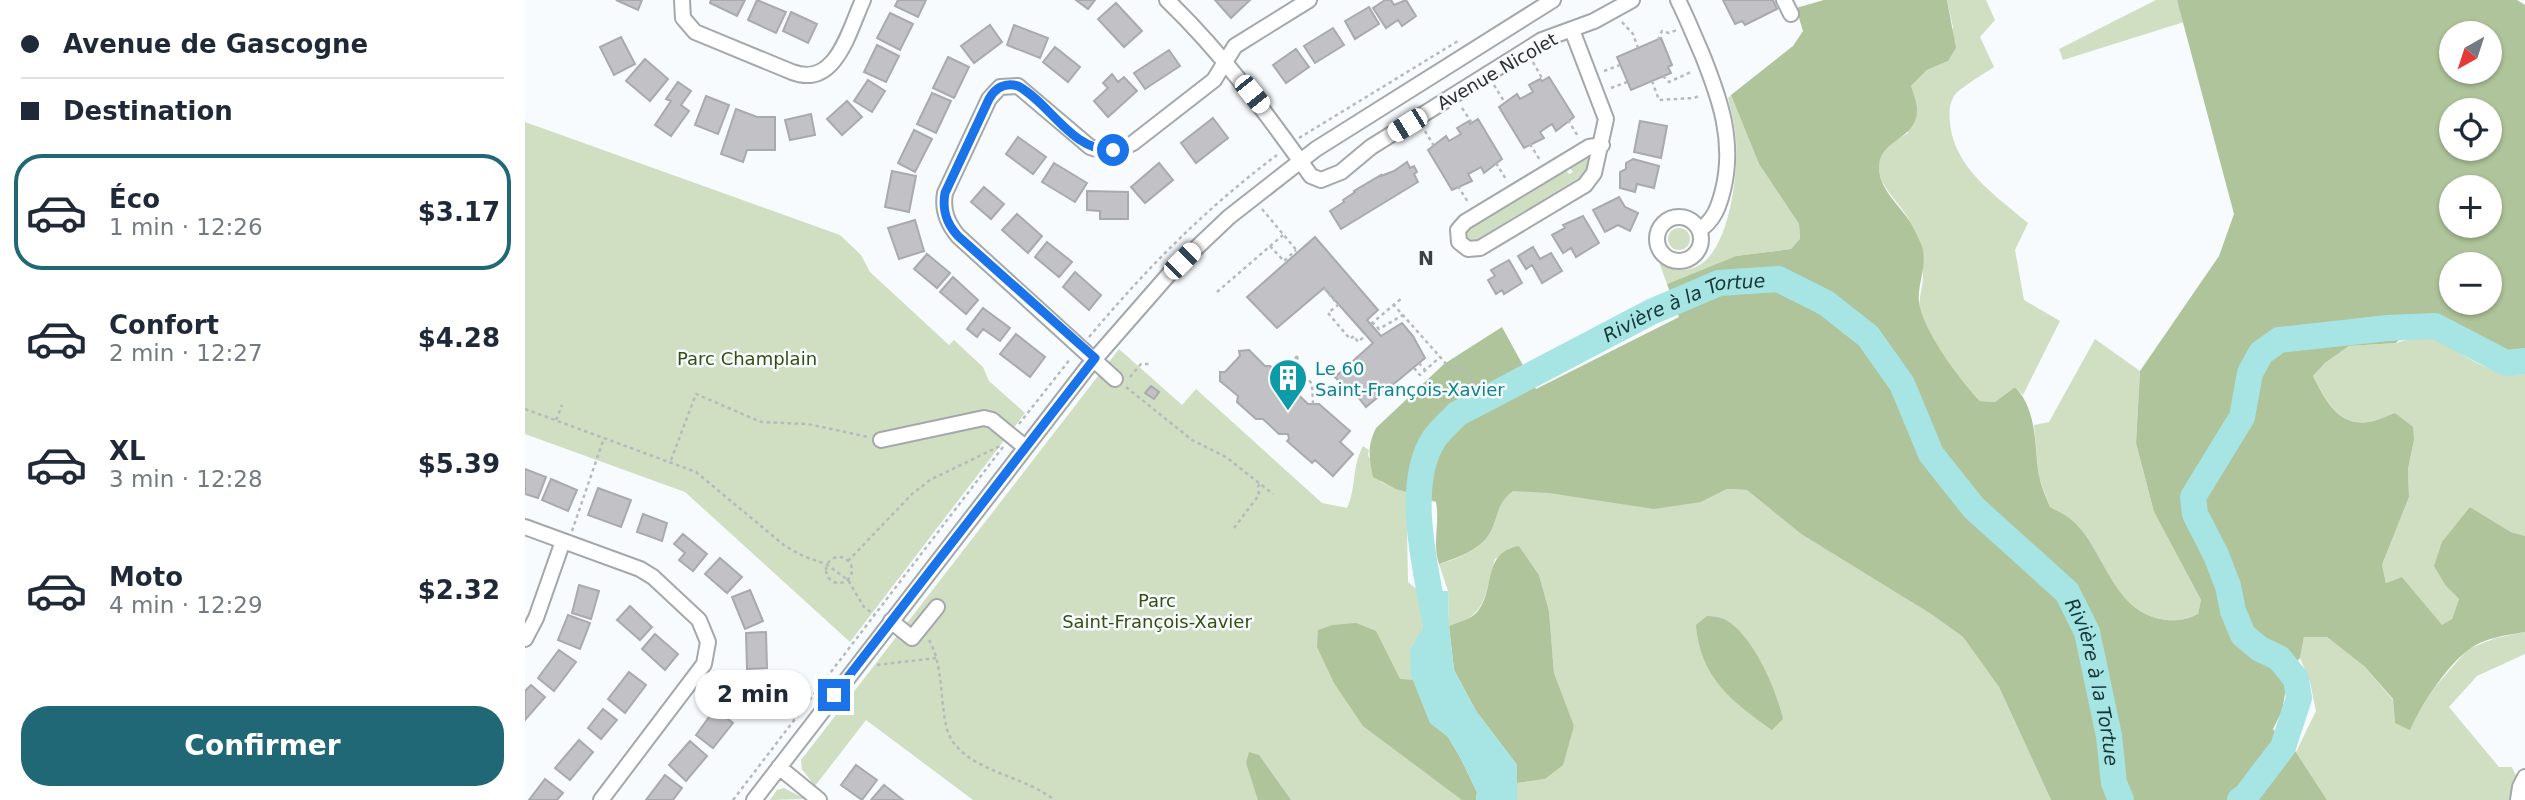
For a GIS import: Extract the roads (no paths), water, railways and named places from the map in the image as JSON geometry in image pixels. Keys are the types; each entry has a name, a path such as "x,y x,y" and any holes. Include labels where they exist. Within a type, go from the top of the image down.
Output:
{"street":[{"path":"682,0 684,18 695,32 806,76 821,74 831,65 863,0"},
{"name":"Avenue Nicolet","path":"1167,0 1225,62 1314,177 1326,179 1417,118 1550,36 1572,30 1632,0"},
{"path":"1115,379 952,229 944,209 947,185 989,99 1000,87 1013,84 1023,88 1083,142 1097,150 1113,150 1133,143 1214,80 1235,46 1309,0"},
{"path":"754,800 1025,447 1154,289 1195,248 1300,160 1553,0"},
{"path":"1678,0 1716,89 1726,128 1726,170 1715,214 1699,230"},
{"path":"1784,0 1791,14"},
{"path":"1572,30 1606,119 1602,145 1594,173 1585,185 1480,248 1471,250 1461,244 1457,232 1460,226 1585,149 1602,145"},
{"path":"881,440 984,418 992,421 1025,447"},
{"path":"525,527 567,538 653,577 694,613 708,642 707,657 698,673 601,800"},
{"path":"525,639 567,538"},
{"path":"891,621 912,638 937,607"},
{"path":"779,767 820,800"},
{"path":"2518,800 2525,777"}],"water":[{"path":"1419,591 1448,591 1454,670 1476,711 1517,765 1517,800 1476,800 1477,792 1460,757 1448,737 1430,723 1411,675 1410,649 1423,628"}],"waterway":[{"name":"Rivière à la Tortue","path":"1436,626 1423,556 1419,505 1425,458 1439,432 1457,414 1651,312 1719,283 1778,279 1826,303 1868,336 1902,384 1931,454 1974,508 2067,592 2087,632 2109,736 2114,783 2121,800"},
{"name":"Rivière à la Tortue","path":"2240,800 2283,747 2299,698 2296,679 2279,658 2260,649 2243,635 2216,555 2195,514 2193,497 2242,417 2250,373 2261,353 2279,340 2388,328 2435,326 2506,363 2525,361"}],"place":[{"name":"Le 60 Saint-François-Xavier","path":"1288,412"}],"district":[{"name":"N","path":"1426,258"}],"park label":[{"name":"Parc Champlain","path":"747,358"},
{"name":"Parc Saint-François-Xavier","path":"1157,610"}]}
